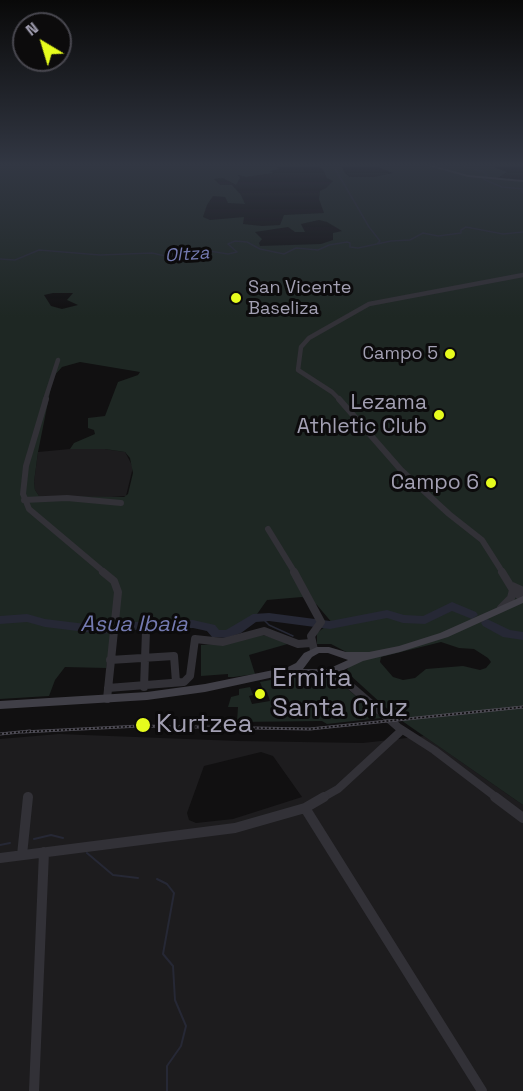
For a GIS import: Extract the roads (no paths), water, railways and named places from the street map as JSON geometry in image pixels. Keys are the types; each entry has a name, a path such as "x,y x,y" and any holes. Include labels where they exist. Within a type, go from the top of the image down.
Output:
{"street":[{"path":"108,693 182,692 277,674 314,672 432,640 495,612 519,592 482,540 449,514 401,470 346,406 332,392 298,370 298,364 301,347 309,338 369,304 523,275"},
{"path":"58,360 26,466 24,500 29,509 114,581 118,592 108,693"},
{"path":"24,500 67,498 121,503"},
{"path":"268,529 311,600 320,624 313,633 307,666 314,672"},
{"path":"144,686 146,631"},
{"path":"0,705 184,682 190,676 195,639 223,642 264,631 274,633 310,651 329,650 347,683 402,730 441,756 523,818"},
{"path":"277,674 300,666 310,651"},
{"path":"110,660 174,656 176,682"},
{"path":"0,858 235,828 305,808 338,789 402,730"},
{"path":"22,855 28,797"},
{"path":"305,808 482,1091"},
{"path":"34,1091 44,852"}],"waterway":[{"path":"363,216 380,241 377,244"},
{"name":"Oltza","path":"377,244 410,240 423,233 438,236 461,233 461,230 466,227 503,234 523,232"},
{"name":"Oltza","path":"0,259 15,260 39,250 100,255 152,253 170,257 203,250 228,254 237,252 228,244 235,241 247,242 260,249 284,254 296,248 318,250 329,245 347,242 350,243 350,247 358,248 377,244"},
{"name":"Asua Ibaia","path":"0,620 27,618 45,623 102,630 131,626 193,624 211,628 216,634 227,634 237,630 253,618 269,617 330,625 387,614 403,619 425,620 452,606 472,615"},
{"path":"262,618 269,625 293,636"},
{"name":"Asua Ibaia","path":"487,623 507,634 523,636"},
{"path":"34,839 51,835 63,838"},
{"path":"0,845 10,843"},
{"path":"87,853 113,875 138,878"},
{"path":"157,879 167,884 174,893 163,954 173,966 175,1000 186,1026 181,1046 167,1066 167,1091"}],"railway":[{"path":"23,732 140,726 310,729 523,707"},
{"path":"0,734 30,731"}],"place":[{"name":"San Vicente Baseliza","path":"236,298"},
{"name":"Campo 5","path":"450,354"},
{"name":"Lezama Athletic Club","path":"439,415"},
{"name":"Campo 6","path":"491,483"},
{"name":"Ermita Santa Cruz","path":"260,694"},
{"name":"Kurtzea","path":"143,725"}]}
